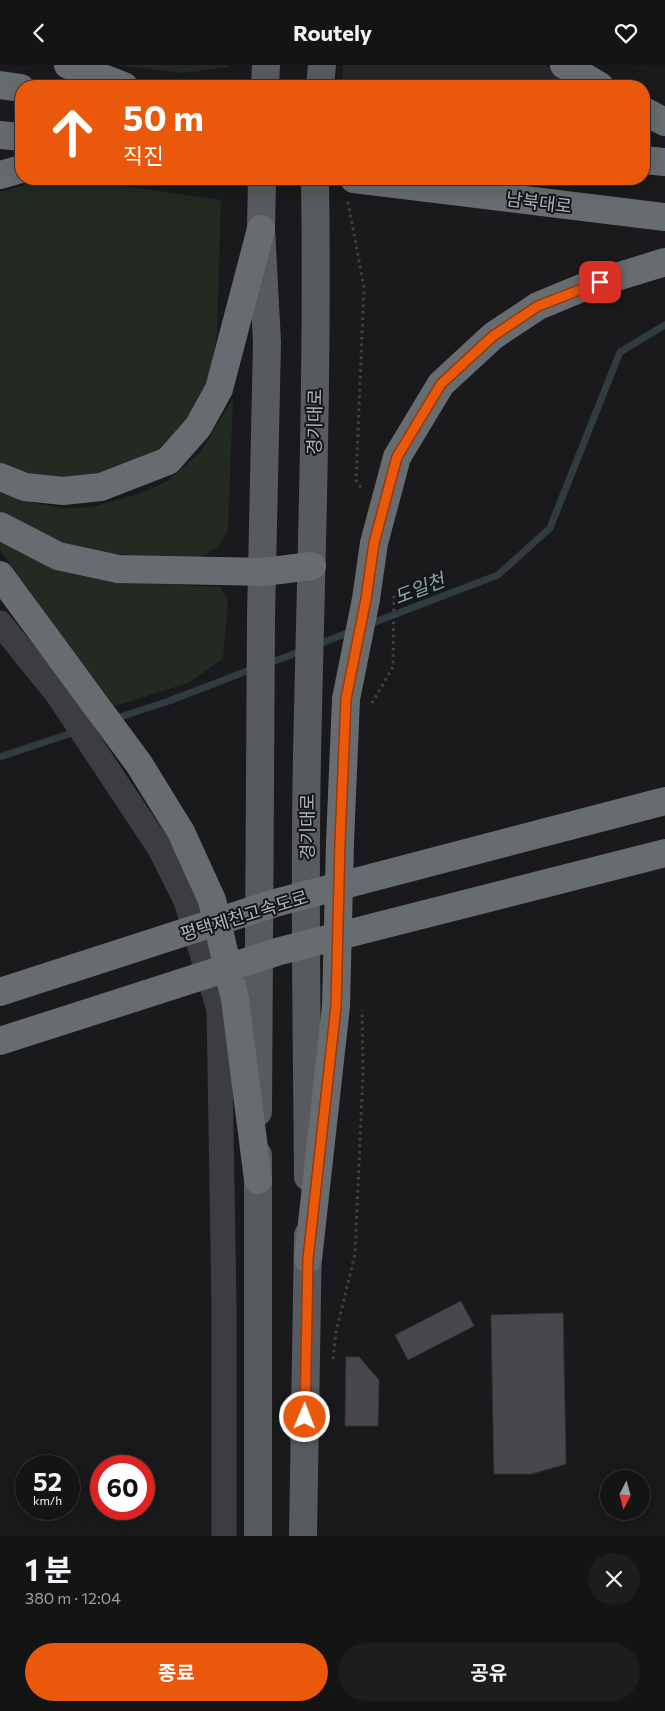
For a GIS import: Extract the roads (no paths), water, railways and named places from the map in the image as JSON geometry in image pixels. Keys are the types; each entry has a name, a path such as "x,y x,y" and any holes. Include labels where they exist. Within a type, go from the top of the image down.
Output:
{"highway":[{"path":"68,65 108,80"},
{"path":"564,65 590,80"},
{"path":"0,85 15,87"},
{"path":"650,114 665,123"},
{"path":"0,135 15,136"},
{"path":"650,161 665,162"},
{"path":"0,175 15,171"},
{"name":"남북대로","path":"351,188 665,217"},
{"path":"0,477 25,487 63,491 101,487 168,461 198,427 219,389 261,229"},
{"path":"308,1259 336,1006 346,699 366,599 374,543 397,457 441,384 493,336 538,306 584,287 665,262"},
{"path":"0,526 58,556 118,569 262,571 312,566"},
{"path":"0,575 69,689 139,764 182,832 212,900 235,999 258,1180"},
{"name":"평택제천고속도로","path":"0,992 275,903 665,801"},
{"path":"0,1041 280,951 665,853"}],"main road":[{"path":"265,80 266,65"},
{"path":"321,80 322,65"},
{"path":"258,1536 261,617 268,342 261,229 262,185"},
{"name":"경기대로","path":"303,1536 308,1259 307,758 312,566 315,185"}],"street":[{"path":"0,623 69,689 116,781 159,847 186,901 219,1010 224,1305 224,1536"}],"waterway":[{"name":"도일천","path":"367,625 498,575 550,528 620,352 665,325"},
{"name":"도일천","path":"316,645 353,631"},
{"name":"도일천","path":"267,664 304,650"},
{"name":"도일천","path":"114,719 169,701 255,668"},
{"name":"도일천","path":"0,757 78,731"}]}
